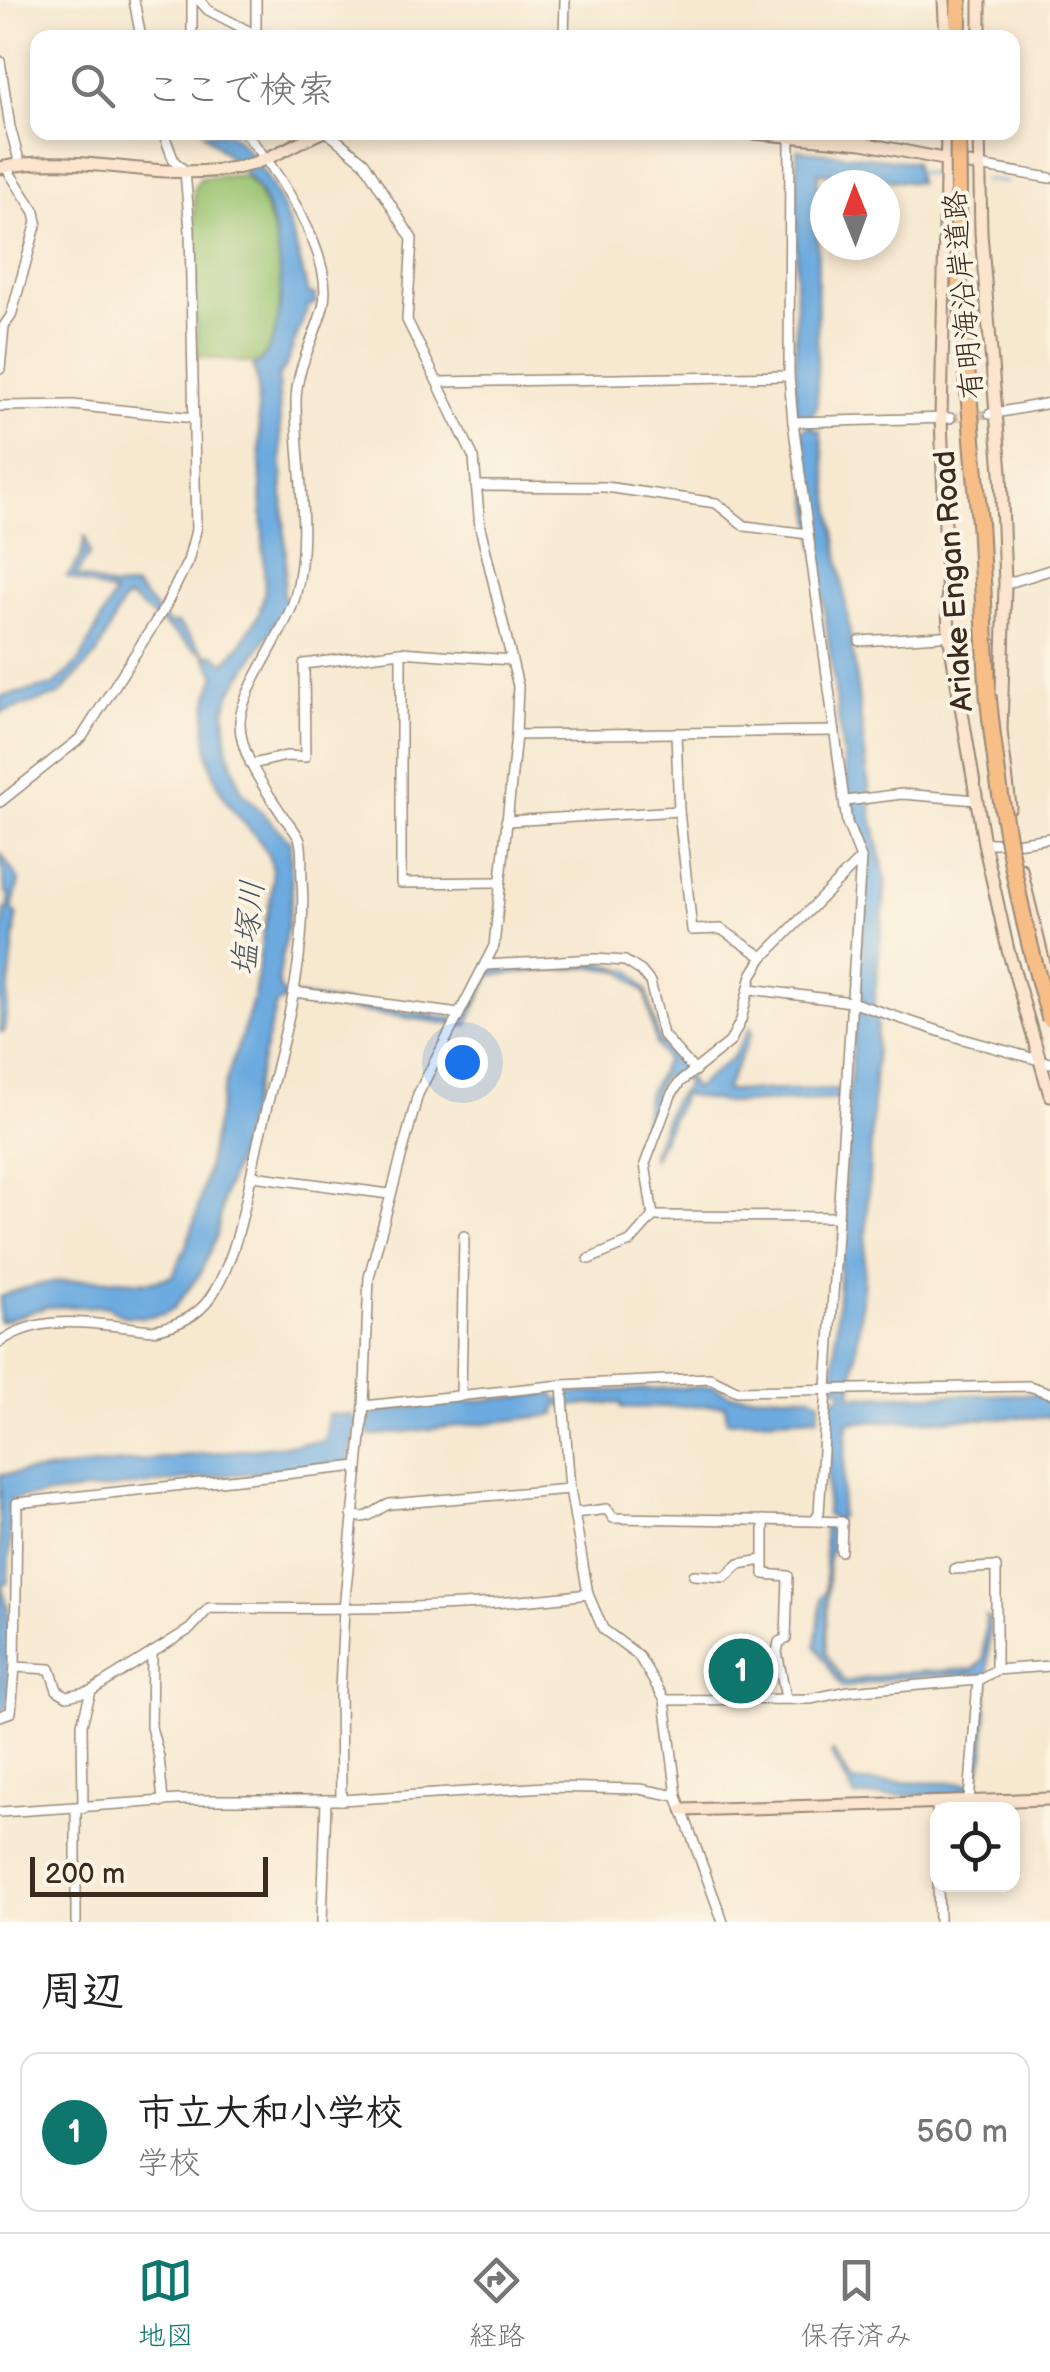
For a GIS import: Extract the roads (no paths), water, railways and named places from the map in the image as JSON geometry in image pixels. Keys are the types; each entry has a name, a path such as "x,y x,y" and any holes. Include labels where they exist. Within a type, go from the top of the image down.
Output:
{"highway":[{"path":"958,0 958,30"},
{"name":"Ariake Engan Road","path":"958,140 950,284 965,380 980,528 988,695 1002,819 1050,1019"}],"main road":[{"path":"944,0 946,30"},
{"path":"980,0 980,30"},
{"path":"2,167 20,164 191,171 238,168 306,140"},
{"path":"826,140 862,143 979,166"},
{"name":"有明海沿岸道路","path":"947,140 950,284 945,418 952,635 984,843 1008,950 1045,1063 1050,1095"},
{"name":"有明海沿岸道路","path":"979,140 981,233 1005,584 999,634 1002,731 1015,844 1050,988"},
{"path":"953,1802 1050,1799"},
{"path":"690,1810 930,1803"}],"street":[{"path":"134,0 140,30"},
{"path":"195,0 249,30"},
{"path":"193,30 195,0"},
{"path":"256,0 259,30"},
{"path":"564,30 566,0"},
{"path":"0,61 20,164"},
{"path":"0,802 82,737 164,607 188,561 196,530 190,231 184,182 191,171 174,161 166,140"},
{"path":"0,1342 12,1333 66,1322 153,1330 169,1327 200,1310 212,1296 232,1247 253,1176 294,992 303,896 300,842 245,751 240,720 242,705 284,628 298,584 302,541 297,385 326,293 322,267 306,228 250,140"},
{"path":"334,140 358,155 408,229 413,251 407,320 474,458 480,527 518,686 494,946 418,1094 370,1277 364,1410 344,1609 341,1800"},
{"path":"790,140 789,376 793,422 847,823 861,858 819,1513 815,1521"},
{"path":"979,166 1050,178"},
{"path":"0,368 4,326 11,316 37,222 35,212 2,167"},
{"path":"438,382 789,376"},
{"path":"994,413 1050,402"},
{"path":"0,406 73,405 194,418"},
{"path":"793,422 945,418"},
{"path":"476,486 592,486 660,495 716,504 745,526 808,534"},
{"path":"1005,584 1050,570"},
{"path":"860,641 952,635"},
{"path":"253,764 286,756 305,757 304,664 401,652 510,660"},
{"path":"401,652 400,883 498,882"},
{"path":"516,735 835,730"},
{"path":"676,733 678,811 692,930 720,928 762,957"},
{"path":"846,801 902,794 977,800"},
{"path":"506,820 678,811"},
{"path":"984,843 1015,844 1050,838"},
{"path":"653,1216 645,1164 671,1095 730,1042 752,975 762,957 861,858"},
{"path":"486,965 625,961 650,982 663,1035 695,1071"},
{"path":"750,989 851,1002 1045,1063"},
{"path":"294,992 459,1014"},
{"path":"253,1176 389,1194"},
{"path":"589,1259 630,1242 653,1216 836,1216"},
{"path":"460,1396 464,1236"},
{"path":"364,1410 460,1396 710,1378 737,1391 1030,1386 1050,1393"},
{"path":"562,1389 570,1489 588,1594 603,1629 638,1654 669,1699 669,1750 677,1796 690,1810 723,1922"},
{"path":"0,1716 10,1712 14,1667 10,1591 17,1503 358,1466"},
{"path":"352,1515 369,1517 390,1504 570,1489"},
{"path":"575,1513 606,1510 613,1518 842,1522 842,1551"},
{"path":"764,1520 764,1574 788,1576 786,1640 779,1642 777,1652 786,1698"},
{"path":"694,1575 726,1577 740,1564 763,1560"},
{"path":"954,1568 996,1568 996,1670"},
{"path":"14,1667 50,1669 57,1690 67,1696 91,1691 152,1653 190,1629 208,1608 344,1609 529,1602 588,1594"},
{"path":"152,1653 151,1727 159,1757 163,1802"},
{"path":"669,1699 810,1698 978,1680 996,1670 1050,1666"},
{"path":"969,1801 978,1680"},
{"path":"76,1922 82,1724 91,1691"},
{"path":"0,1812 163,1802 341,1800 546,1787 640,1790 677,1796"},
{"path":"322,1922 326,1800"},
{"path":"938,1892 938,1922"}],"water":[{"path":"211,140 237,140 261,168 282,206 308,294 315,295 316,303 308,306 284,370 278,376 286,563 283,594 288,604 231,692 225,709 227,747 241,790 290,842 292,894 278,983 283,994 461,1020 489,969 600,963 632,971 647,991 659,1041 679,1059 694,1089 733,1057 750,1027 752,1033 725,1090 838,1089 838,1094 849,1094 856,1010 862,1009 862,996 857,993 867,856 848,791 801,430 809,426 808,417 795,412 797,150 914,162 918,183 900,181 900,170 810,170 810,260 818,260 817,406 812,415 813,429 820,431 872,816 886,881 873,1014 877,1024 863,1290 851,1396 1031,1394 1050,1400 1050,1417 848,1422 840,1517 836,1519 837,1543 829,1554 826,1653 844,1682 895,1673 974,1669 983,1660 986,1616 990,1618 985,1749 976,1787 959,1791 961,1802 952,1802 952,1794 855,1797 831,1753 834,1752 852,1782 974,1783 984,1689 983,1674 896,1678 842,1688 816,1646 822,1596 826,1592 824,1531 825,1526 833,1525 833,1518 826,1515 831,1400 842,1395 842,1389 833,1386 849,1099 729,1103 683,1095 653,1159 672,1102 687,1084 679,1074 663,1077 655,1092 650,1121 647,1127 643,1125 647,1096 666,1060 656,1045 646,994 622,971 592,967 491,975 467,1026 282,1001 276,1005 225,1190 217,1235 200,1274 174,1308 144,1317 124,1316 106,1306 46,1307 0,1322 0,1297 28,1287 73,1280 150,1281 172,1276 192,1230 221,1103 256,982 272,869 266,851 230,806 214,775 206,725 216,675 201,650 196,651 130,598 123,601 97,654 59,695 0,713 0,697 54,685 80,661 114,594 67,577 81,557 85,535 90,554 76,575 112,588 135,587 169,624 177,623 209,657 213,654 225,663 259,614 265,589 257,379 253,368 266,353 275,333 281,282 274,230 253,182"},
{"path":"0,852 19,881 12,910 17,914 4,1032 0,1032 0,953 9,895 5,892"},
{"path":"714,1386 730,1395 811,1395 820,1401 818,1417 727,1421 725,1405 556,1406 556,1415 370,1436 369,1431 355,1430 349,1462 11,1499 8,1582 2,1586 8,1608 8,1707 0,1711 0,1475 325,1441 328,1414 352,1415 354,1420 369,1421 386,1410 554,1393 556,1400 568,1399 570,1393"}],"waterway":[{"path":"913,172 940,175"},
{"path":"983,180 1005,182"}],"tunnel":[{"path":"948,289 981,294"},
{"path":"950,418 990,414"},
{"path":"956,635 994,635"}],"place":[{"name":"市立大和小学校","path":"741,1671"}],"water label":[{"name":"塩塚川","path":"249,928"}]}
